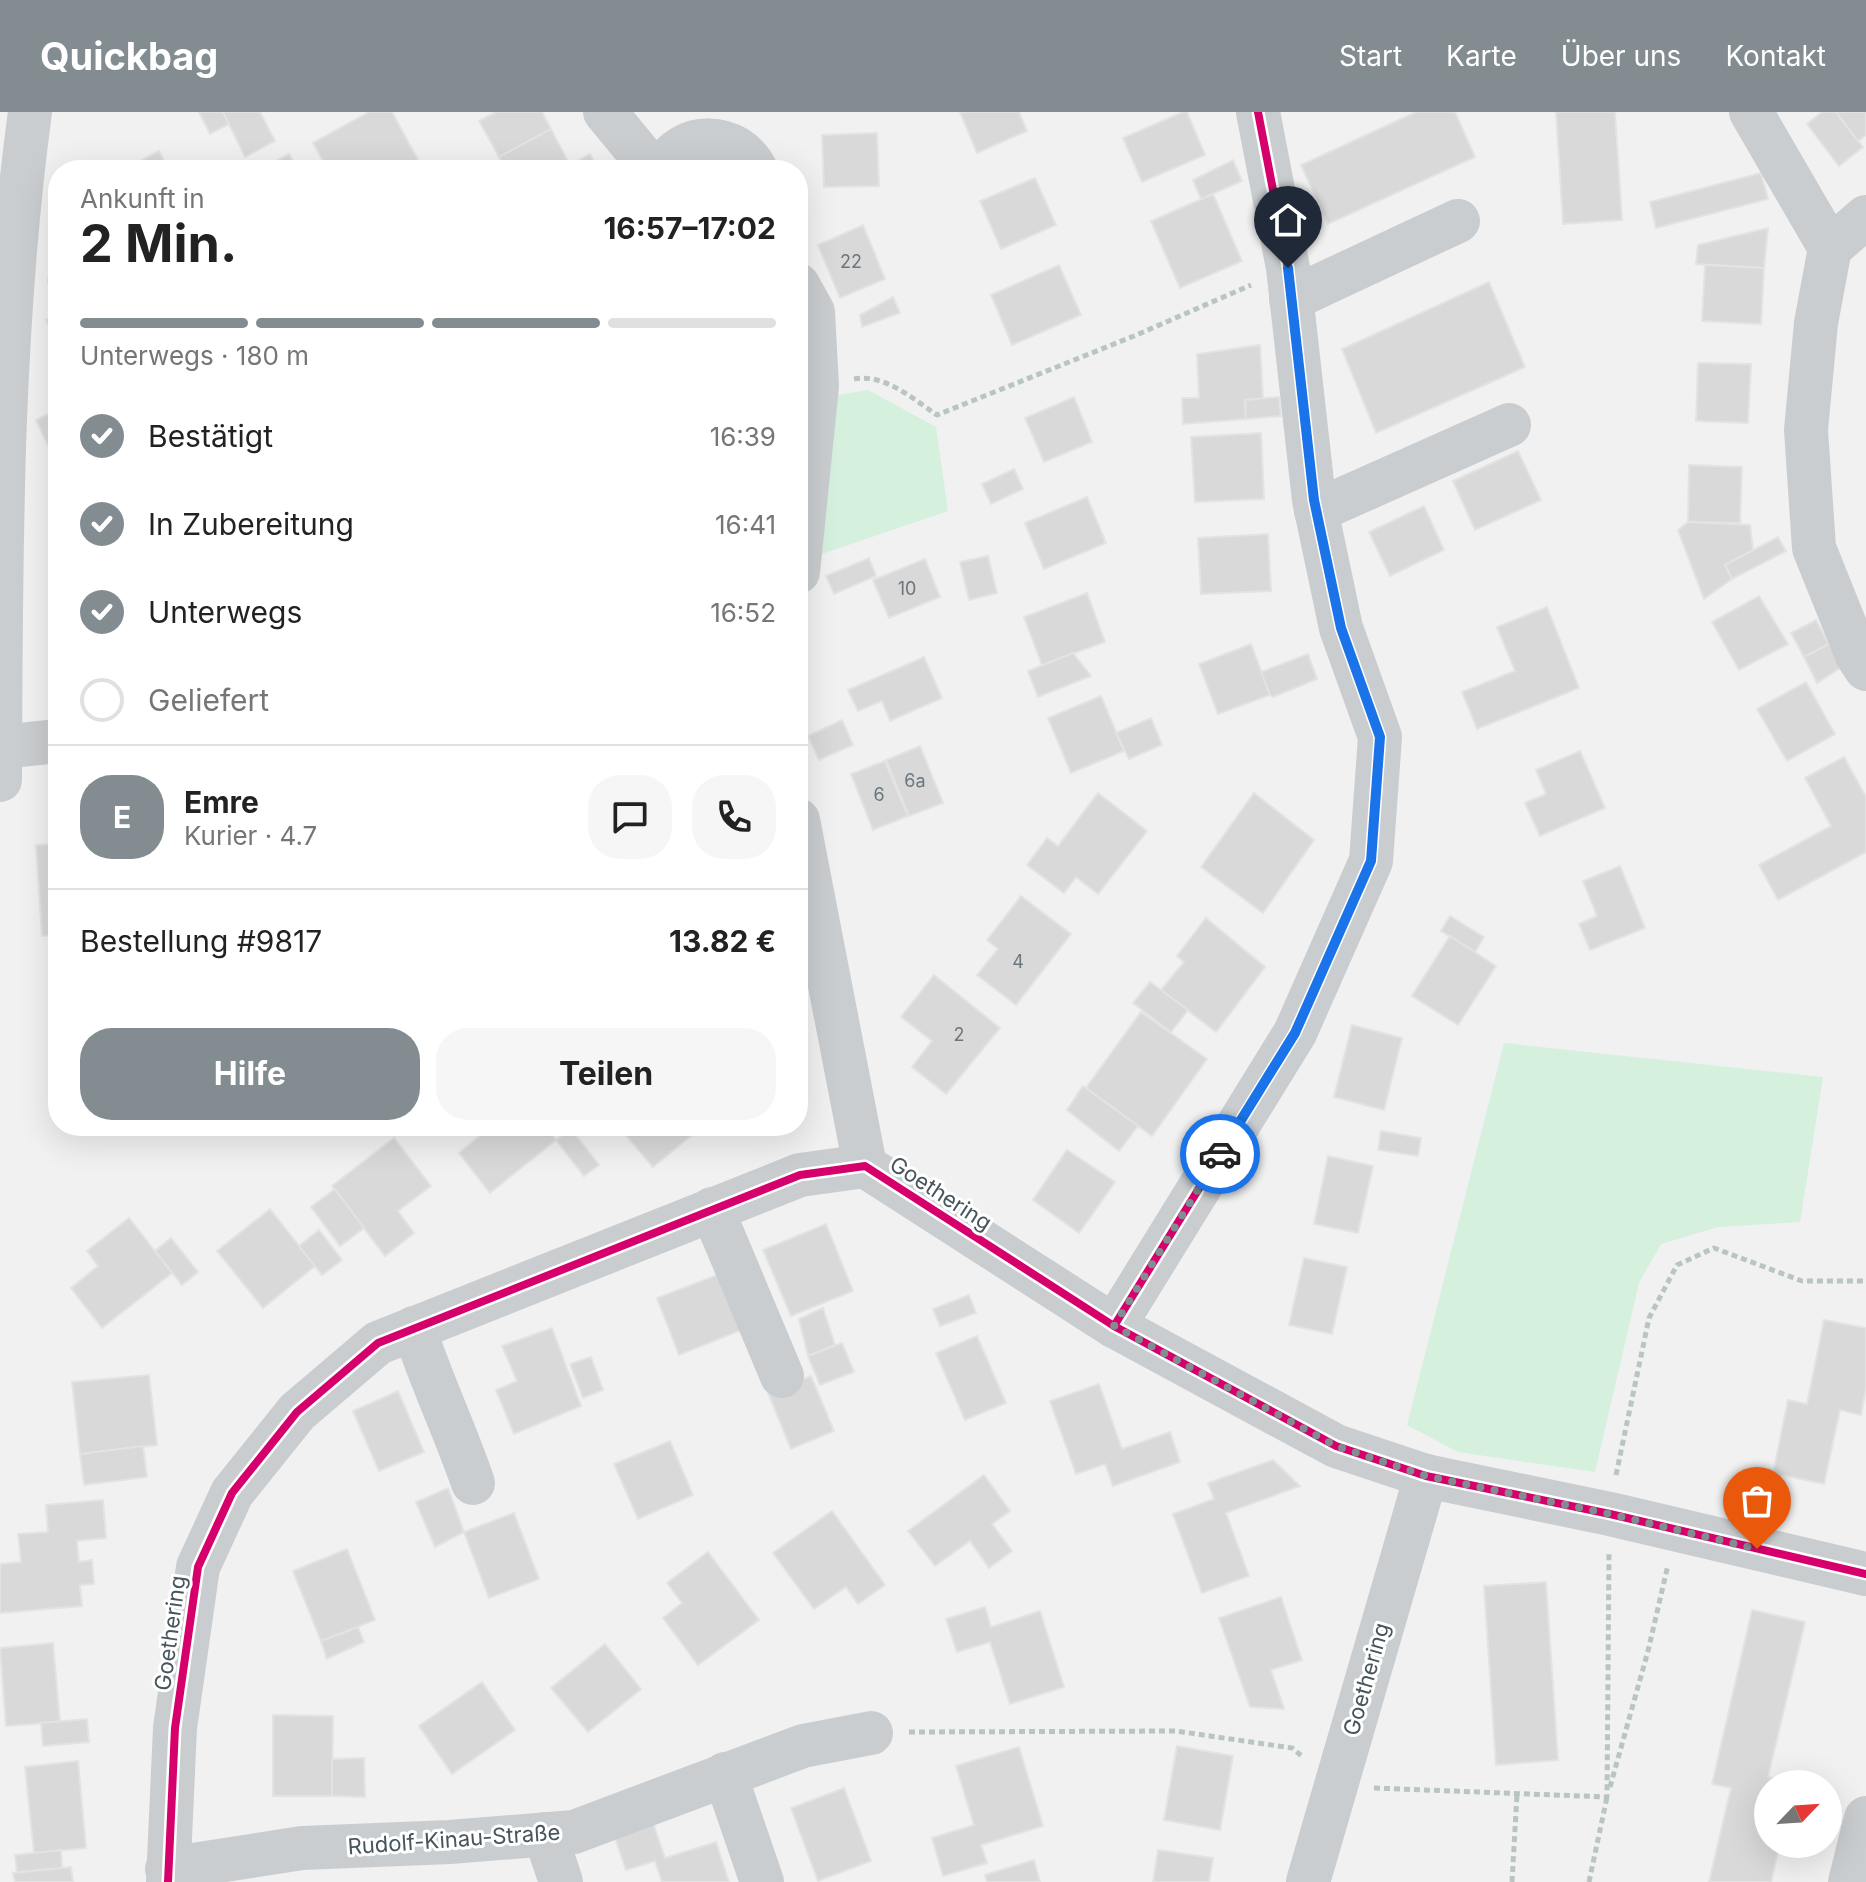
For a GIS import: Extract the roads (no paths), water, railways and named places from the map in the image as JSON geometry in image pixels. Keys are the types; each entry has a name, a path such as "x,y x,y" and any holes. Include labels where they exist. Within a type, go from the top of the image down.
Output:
{"street":[{"path":"0,780 5,384 20,183 30,112"},
{"path":"605,112 645,160"},
{"path":"1114,1326 1295,1033 1371,861 1380,737 1341,628 1316,511 1290,284 1258,112"},
{"path":"1751,112 1830,248"},
{"path":"667,160 695,141 744,142"},
{"path":"1866,217 1830,248 1816,323 1806,430 1814,548 1857,655 1866,669"},
{"path":"1290,284 1458,221"},
{"path":"808,303 813,312 817,386 808,474"},
{"path":"1316,511 1509,425"},
{"path":"0,747 48,742"},
{"path":"808,872 865,1166"},
{"name":"Goethering","path":"168,1876 175,1728 198,1567 232,1493 297,1412 378,1343 800,1175 865,1166 1114,1326 1336,1446 1426,1476 1610,1514 1866,1574"},
{"path":"712,1209 782,1376"},
{"path":"414,1328 473,1483"},
{"name":"Goethering","path":"1308,1882 1426,1476"},
{"name":"Rudolf-Kinau-Straße","path":"168,1876 302,1848 450,1842 574,1832 803,1746 871,1733"},
{"path":"725,1774 762,1882"},
{"path":"1850,1882 1866,1818"},
{"path":"545,1834 561,1882"}]}
